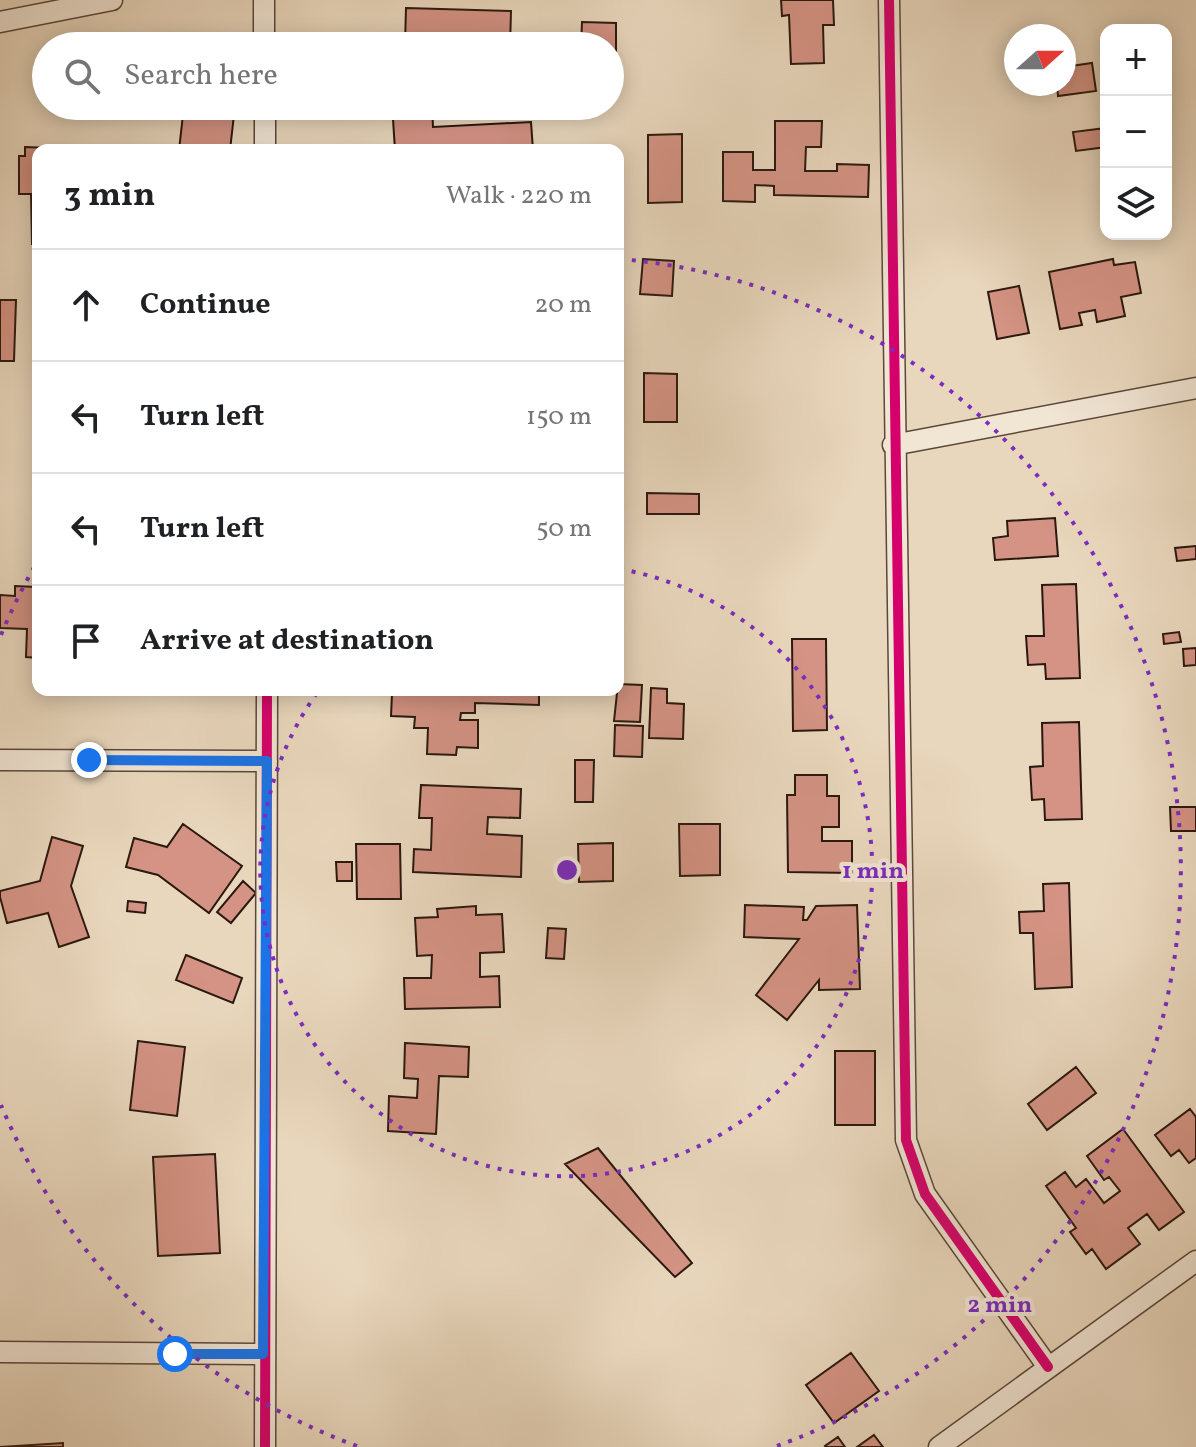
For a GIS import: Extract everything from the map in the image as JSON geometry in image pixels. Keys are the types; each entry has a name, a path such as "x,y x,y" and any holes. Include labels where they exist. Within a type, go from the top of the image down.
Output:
{"street":[{"path":"0,22 112,0"},
{"path":"264,0 264,32"},
{"path":"889,0 893,445 904,840 906,1140 925,1194 1048,1367"},
{"path":"265,120 265,144"},
{"path":"893,445 1196,388"},
{"path":"265,1447 267,696"},
{"path":"0,760 267,761"},
{"path":"939,1447 1196,1261"},
{"path":"0,1352 263,1354"}],"building":[{"path":"781,0 833,0 834,25 823,25 824,63 791,64 789,15 782,16"},
{"path":"406,8 511,11 510,32 405,32"},
{"path":"582,22 616,23 616,32 582,32"},
{"path":"1092,63 1096,91 1076,94 1076,65"},
{"path":"182,120 233,120 231,144 180,144"},
{"path":"393,120 433,120 433,127 531,122 533,144 395,144"},
{"path":"775,121 822,121 821,147 806,147 805,171 837,171 837,164 869,165 868,197 774,195 774,186 755,185 755,202 723,201 723,152 753,152 753,170 775,170"},
{"path":"1100,129 1100,148 1076,151 1073,132"},
{"path":"682,134 682,202 648,203 648,135"},
{"path":"25,147 32,147 32,244 31,194 19,194 19,156 25,156"},
{"path":"643,259 674,261 672,296 640,294"},
{"path":"1113,259 1114,265 1135,262 1141,293 1121,297 1125,316 1097,322 1095,310 1079,313 1082,325 1060,329 1049,272"},
{"path":"1019,286 1029,333 997,339 988,292"},
{"path":"0,300 16,300 14,361 0,361"},
{"path":"644,373 677,374 677,422 644,422"},
{"path":"647,493 699,494 699,514 647,514"},
{"path":"1055,518 1058,556 995,560 993,538 1008,536 1007,521"},
{"path":"1196,546 1196,559 1177,561 1175,548"},
{"path":"1076,584 1080,678 1046,679 1045,664 1028,665 1026,636 1044,636 1042,585"},
{"path":"15,586 32,587 32,658 26,657 27,629 0,628 0,595 15,596"},
{"path":"1179,632 1181,642 1164,644 1163,634"},
{"path":"792,639 826,639 827,730 793,731"},
{"path":"1196,648 1196,665 1184,666 1183,649"},
{"path":"624,684 642,685 640,722 614,721 617,696 624,696"},
{"path":"651,688 667,689 667,703 684,704 683,739 649,738"},
{"path":"392,696 539,696 539,705 475,703 475,713 461,713 460,720 478,720 478,748 457,747 456,755 427,754 428,728 414,728 415,717 391,716"},
{"path":"1079,722 1082,819 1045,820 1044,799 1032,800 1030,767 1043,766 1042,723"},
{"path":"615,725 643,726 642,757 614,756"},
{"path":"575,760 594,760 593,802 575,802"},
{"path":"795,775 827,775 827,796 839,796 839,827 822,827 822,841 852,841 852,873 788,872 787,795 795,795"},
{"path":"421,785 521,789 520,818 488,817 487,834 522,836 521,877 413,872 414,849 431,850 432,818 419,818"},
{"path":"1170,807 1196,807 1196,831 1171,831"},
{"path":"183,824 242,866 209,913 158,875 126,867 134,838 167,847"},
{"path":"679,824 720,824 720,875 680,876"},
{"path":"52,837 83,846 71,886 89,937 59,947 48,913 7,923 0,897 0,891 40,881"},
{"path":"613,843 613,881 579,882 578,844"},
{"path":"356,844 400,844 401,899 357,899"},
{"path":"336,862 352,862 352,881 337,881"},
{"path":"243,881 256,893 231,923 217,912"},
{"path":"1069,883 1072,987 1035,989 1033,933 1020,933 1019,912 1044,911 1043,884"},
{"path":"128,901 146,903 145,913 127,911"},
{"path":"745,905 804,907 803,920 807,920 816,906 857,905 860,989 819,990 819,980 787,1020 756,995 799,939 744,937"},
{"path":"476,906 476,915 502,914 504,952 480,953 480,977 499,976 500,1007 405,1009 404,978 431,978 432,955 417,956 415,918 438,917 437,909"},
{"path":"548,928 566,929 564,959 546,958"},
{"path":"186,955 242,978 233,1003 176,980"},
{"path":"138,1041 185,1047 177,1116 130,1110"},
{"path":"405,1043 469,1047 468,1077 439,1076 436,1134 388,1131 389,1096 417,1098 418,1079 404,1078"},
{"path":"835,1051 875,1051 875,1125 835,1125"},
{"path":"1076,1067 1096,1093 1047,1130 1028,1104"},
{"path":"1190,1109 1196,1117 1196,1158 1189,1163 1179,1150 1171,1156 1155,1135"},
{"path":"1123,1129 1184,1212 1159,1230 1147,1214 1128,1228 1140,1244 1106,1269 1092,1249 1086,1254 1070,1232 1076,1228 1046,1186 1065,1172 1076,1187 1086,1179 1104,1203 1120,1191 1109,1177 1104,1180 1087,1156"},
{"path":"598,1148 692,1263 675,1277 565,1164"},
{"path":"215,1154 220,1253 158,1256 153,1157"},
{"path":"851,1353 879,1391 834,1423 806,1385"},
{"path":"874,1435 883,1447 857,1447"},
{"path":"838,1437 845,1447 825,1446"},
{"path":"63,1443 63,1447 0,1447"}],"cycle path":[{"path":"889,0 906,1140 925,1194 1048,1367"},
{"path":"265,1447 267,696"}],"route":[{"path":"89,760 267,761 263,1354 175,1354"}]}
